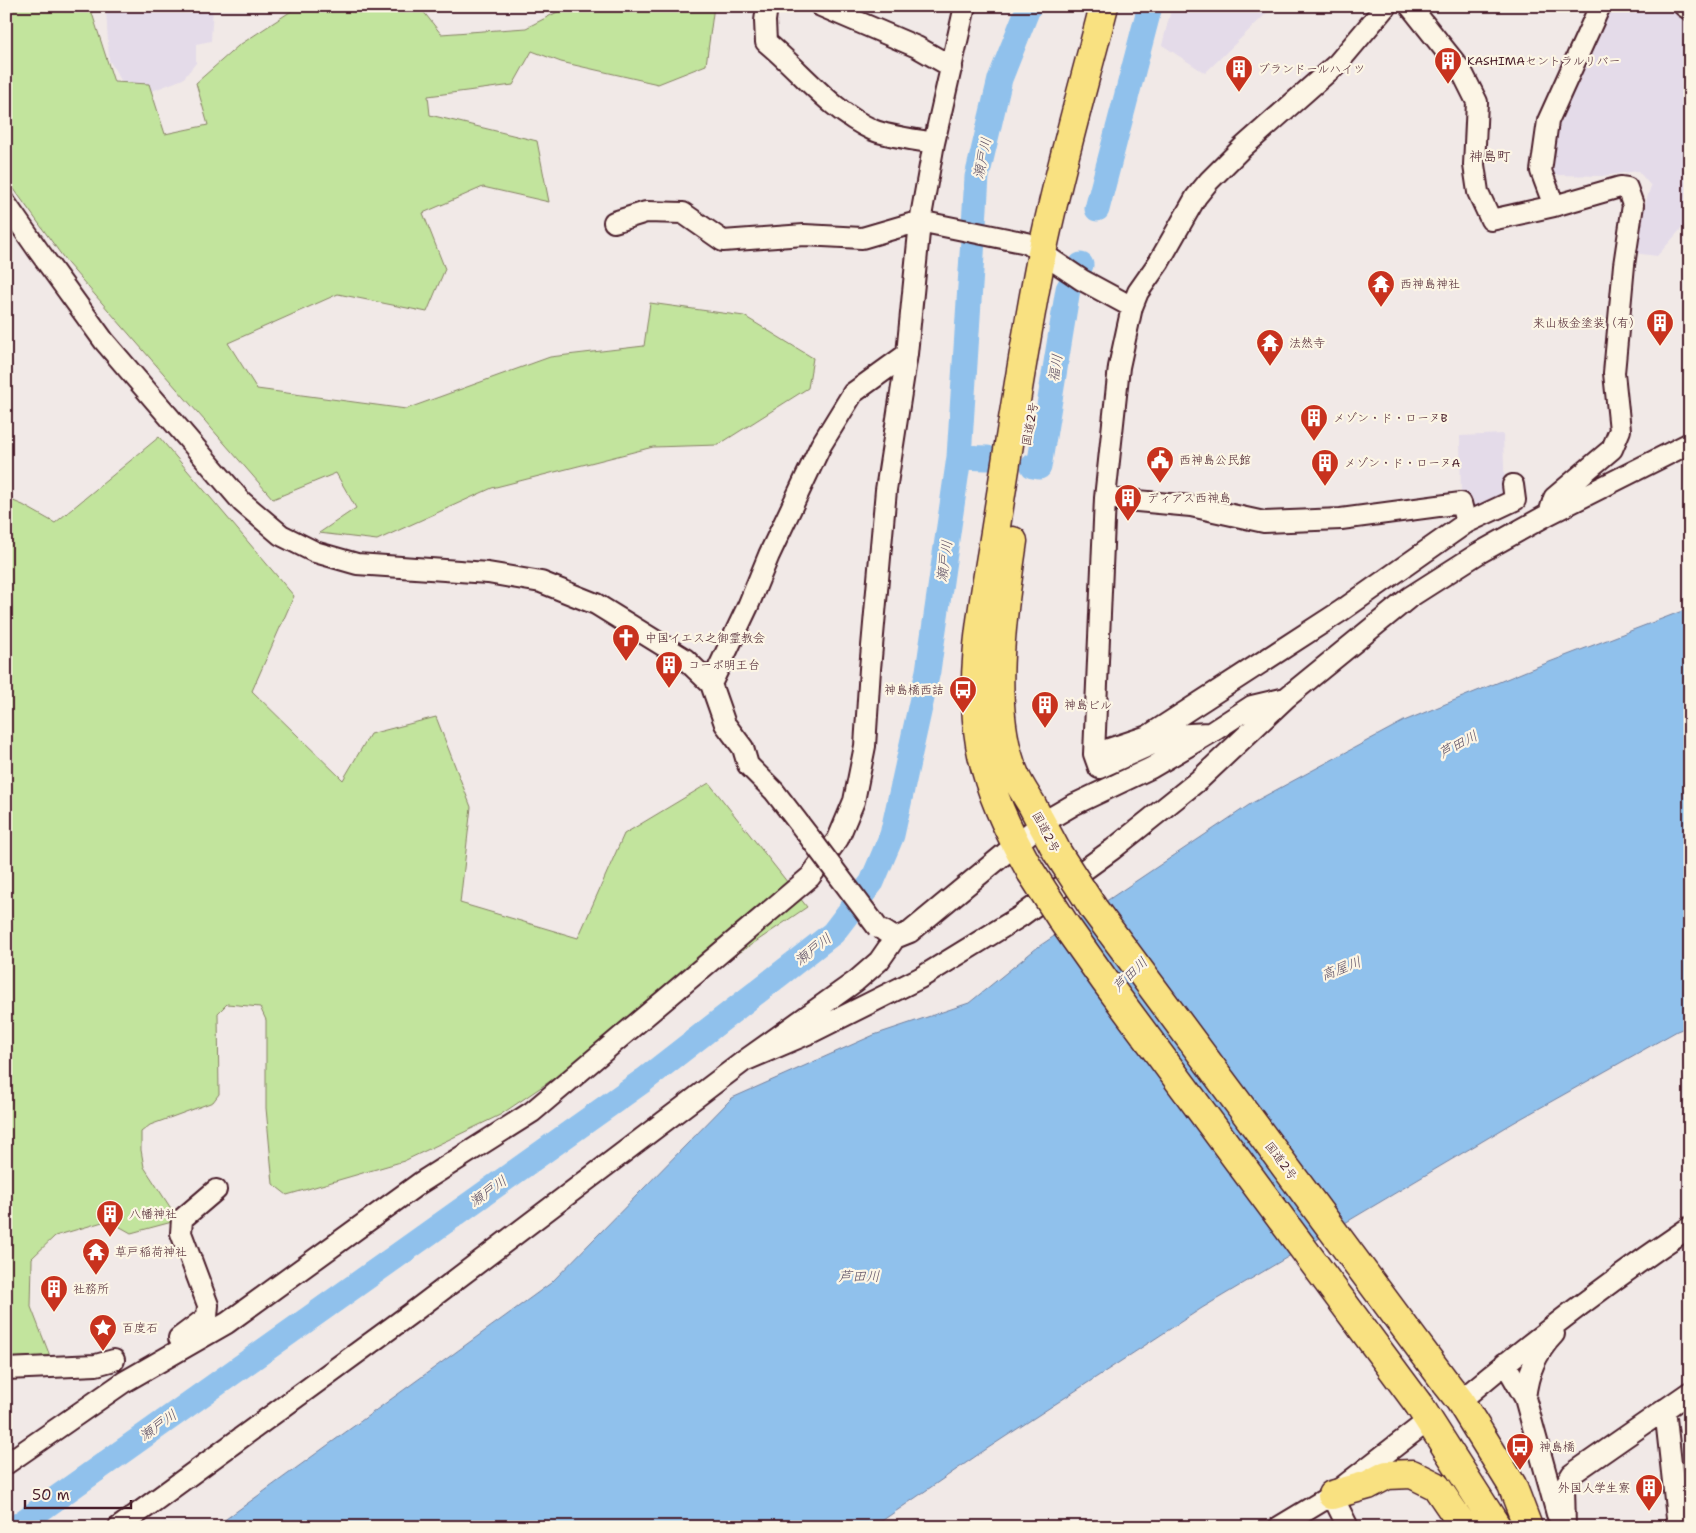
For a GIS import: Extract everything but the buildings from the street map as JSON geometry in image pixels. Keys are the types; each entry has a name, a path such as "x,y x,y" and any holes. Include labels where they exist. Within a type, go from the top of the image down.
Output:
{"highway":[{"name":"国道2号","path":"1104,6 1065,155 1055,262 1009,566 1002,633 1000,681 1001,717 1006,748 1015,775 1057,852 1100,916 1453,1392 1512,1485 1528,1527"},
{"name":"国道2号","path":"1122,6 1083,150 1004,476 981,624 976,674 976,709 980,744 987,775 998,807 1016,844 1031,872 1064,924 1424,1412 1497,1527"},
{"path":"1332,1495 1368,1485 1387,1475 1412,1474 1436,1486 1464,1527"}],"street":[{"path":"767,6 765,21 766,42 817,92 874,131 934,144"},
{"path":"821,6 917,47 952,67"},
{"path":"6,1464 124,1382 227,1323 420,1183 532,1112 810,877 838,839 854,802 863,755 886,490 907,354 934,144 965,6"},
{"path":"1212,732 1174,735 1099,768 1094,754 1105,498 1119,367 1132,307 1138,292 1159,262 1196,197 1209,181 1242,148 1338,63 1386,6"},
{"path":"1410,6 1461,70 1477,102 1474,165 1476,183 1478,192 1491,220 1554,206 1620,186 1626,188 1633,206 1624,264 1614,373 1620,430 1612,449 1554,498 1549,514"},
{"path":"1554,206 1540,171 1548,122 1600,6"},
{"path":"1684,6 1690,10"},
{"path":"6,204 104,341 242,502 281,535 315,552 357,564 488,573 541,582 596,604 685,659 711,684 725,724 742,748 748,764 774,791 887,933"},
{"path":"614,222 646,212 683,213 723,241 804,235 862,238 910,224 924,223 1055,262 1132,307"},
{"path":"711,684 821,445 853,393 907,354"},
{"path":"744,1061 831,1022 920,978 1021,916 1114,850 1199,780 1286,698 1410,597 1479,553 1549,514 1690,443"},
{"path":"1094,754 1148,736 1185,714 1341,611 1466,523 1515,500 1513,485"},
{"path":"1105,498 1191,506 1264,522 1341,520 1461,503 1466,523"},
{"path":"1410,597 1415,581 1466,523"},
{"path":"887,933 910,932 1042,823 1073,805 1151,768 1252,706 1286,698"},
{"path":"118,1527 417,1309 744,1061 841,992 879,961 887,933"},
{"path":"831,1022 831,1011 841,992"},
{"path":"149,1367 157,1356 207,1317 208,1305 180,1228 182,1219 216,1190"},
{"path":"1453,1392 1506,1363 1641,1260 1690,1227"},
{"path":"1525,1398 1529,1372 1544,1345 1583,1303"},
{"path":"6,1369 96,1364 114,1360"},
{"path":"1506,1363 1525,1398 1560,1527"},
{"path":"1565,1527 1564,1487 1572,1474 1690,1392"},
{"path":"1665,1409 1678,1527"},
{"path":"1279,1527 1332,1495 1424,1412"},
{"path":"1332,1495 1348,1527"}],"shaded area":[{"path":"111,6 213,6 211,41 196,44 196,63 183,79 152,91 122,82 109,60 106,9"},
{"path":"1172,6 1274,6 1205,73 1162,45"},
{"path":"1608,6 1669,6 1690,20 1690,219 1657,256 1634,253 1651,186 1638,171 1602,176 1555,175 1549,166 1550,146"},
{"path":"1503,434 1505,497 1483,509 1471,509 1461,500 1460,436"}],"green space":[{"path":"6,6 97,6 91,10 114,82 149,84 165,134 208,125 196,83 238,46 299,6 419,6 441,34 526,28 569,6 714,6 706,65 658,84 561,62 532,51 513,85 428,96 430,115 537,141 549,202 483,187 423,213 445,269 427,312 338,294 228,343 257,389 406,409 550,357 644,346 650,303 744,316 813,358 808,388 718,445 653,447 492,488 377,540 319,533 356,508 336,473 273,499 68,264 6,178"},
{"path":"159,437 294,596 252,691 343,780 370,734 436,717 471,807 460,903 578,938 624,834 709,783 807,907 500,1115 404,1161 287,1195 273,1184 266,1108 266,1020 260,1007 227,1004 218,1013 219,1094 213,1102 150,1125 141,1132 141,1150 144,1167 174,1213 172,1222 131,1233 106,1221 55,1236 32,1258 31,1307 50,1356 6,1358 6,498 55,523"}],"water":[{"name":"芦田川","path":"1690,608 1690,1026 1677,1031 1513,1123 1202,1308 979,1454 873,1527 215,1527 551,1283 732,1098 874,1035 969,1003 1038,947 1252,803 1404,721 1526,671"}],"waterway":[{"name":"瀬戸川","path":"16,1527 644,1080 833,933 872,882 892,835 928,671 959,457 977,177 1000,79 1029,6"},
{"name":"福川","path":"1097,209 1150,6"},
{"name":"福川","path":"1033,466 1039,467 1068,289 1081,265"},
{"name":"福川","path":"959,457 987,458"}],"place":[{"name":"KASHIMAセントラルリバー","path":"1448,85"},
{"name":"ブランドールハイツ","path":"1239,93"},
{"name":"西神島神社","path":"1381,308"},
{"name":"来山板金塗装（有）","path":"1660,347"},
{"name":"法然寺","path":"1270,367"},
{"name":"メゾン・ド・ローヌB","path":"1314,442"},
{"name":"西神島公民館","path":"1160,484"},
{"name":"メゾン・ド・ローヌA","path":"1325,487"},
{"name":"ディアス西神島","path":"1128,522"},
{"name":"中国イエス之御霊教会","path":"626,662"},
{"name":"コーポ明王台","path":"669,689"},
{"name":"神島橋西詰","path":"963,714"},
{"name":"神島ビル","path":"1045,729"},
{"name":"八幡神社","path":"110,1238"},
{"name":"草戸稲荷神社","path":"96,1276"},
{"name":"社務所","path":"54,1313"},
{"name":"百度石","path":"103,1352"},
{"name":"神島橋","path":"1520,1471"},
{"name":"外国人学生寮","path":"1649,1512"}],"district":[{"name":"神島町","path":"1490,156"}],"water label":[{"name":"高屋川","path":"1341,968"}]}
